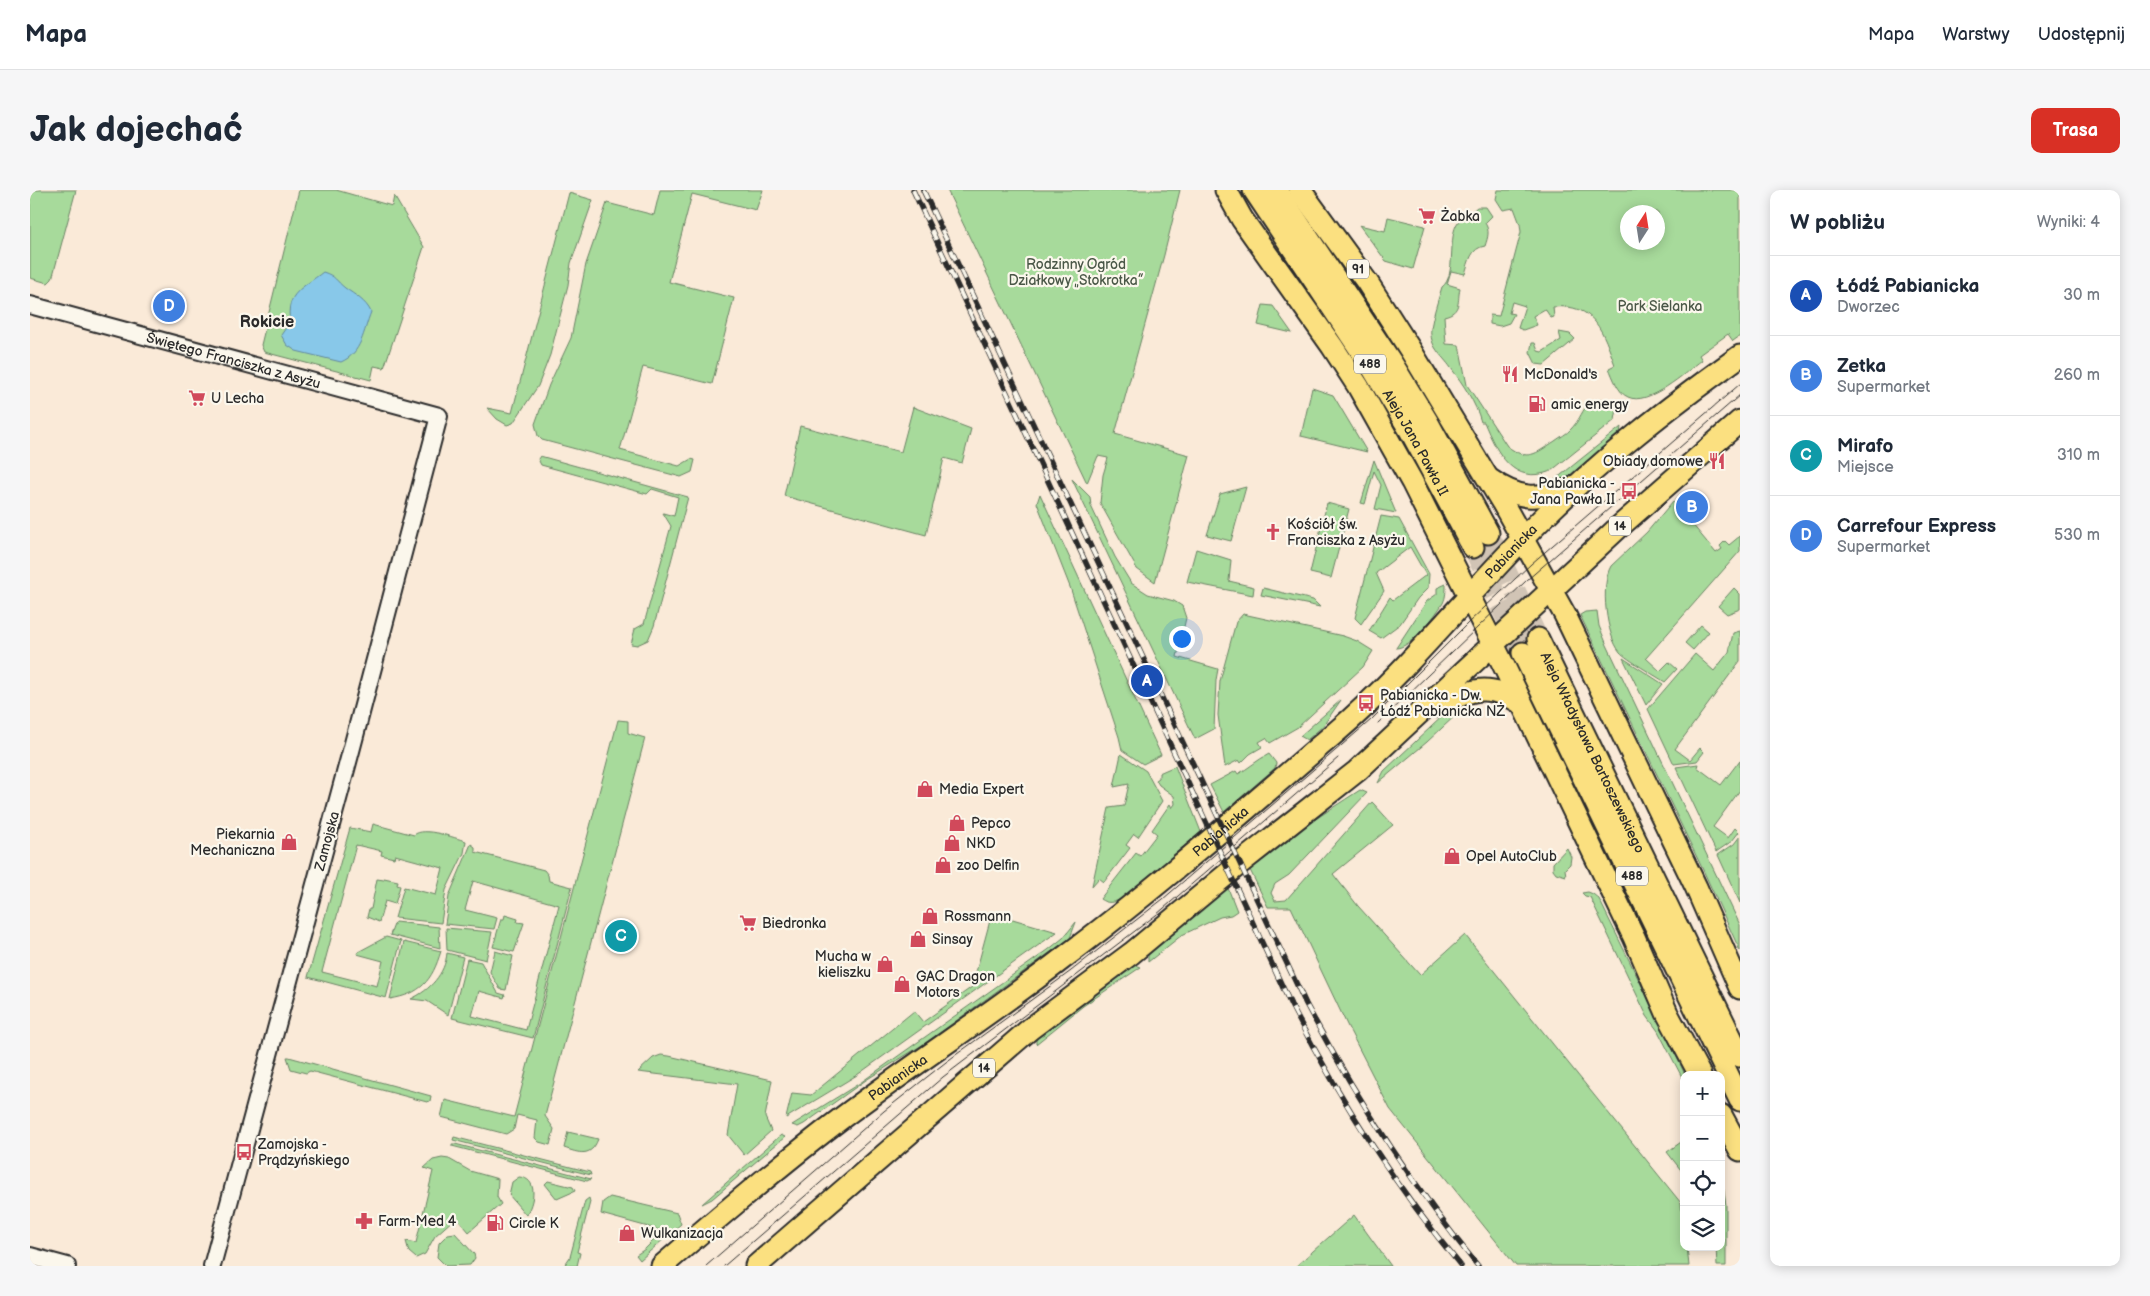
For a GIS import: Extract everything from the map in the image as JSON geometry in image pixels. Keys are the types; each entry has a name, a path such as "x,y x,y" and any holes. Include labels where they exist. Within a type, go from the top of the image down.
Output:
{"main road":[{"path":"1226,190 1242,220 1332,346 1358,386 1412,482 1469,595 1630,928 1668,1013 1698,1071"},
{"name":"Aleja Jana Pawła II","path":"1254,190 1372,367 1481,540 1445,453 1391,362 1276,190"},
{"name":"91","path":"1300,190 1367,282 1411,351 1487,479"},
{"name":"Pabianicka","path":"662,1266 731,1206 846,1115 1058,962 1194,854 1340,729 1382,688 1522,539 1576,487 1648,425 1740,356"},
{"name":"14","path":"756,1266 1030,1029 1132,952 1357,770 1421,713 1619,527 1740,421"},
{"path":"1487,479 1502,488 1524,496 1544,496 1576,487"},
{"path":"1487,479 1565,615 1696,888 1740,988"},
{"name":"Aleja Władysława Bartoszewskiego","path":"1740,1056 1531,646 1740,1100"},
{"path":"1421,713 1478,688 1496,690 1521,703"},
{"path":"1722,1116 1740,1150"}],"street":[{"name":"Świętego Franciszka z Asyżu","path":"30,305 438,416"},
{"name":"Zamojska","path":"212,1266 349,760 438,416"},
{"path":"30,1256 67,1266"}],"green space":[{"path":"30,190 76,190 52,279 48,283 30,278"},
{"path":"299,190 336,190 392,206 394,196 424,247 384,368 374,366 371,380 264,352 261,345"},
{"path":"660,190 763,190 756,210 692,194 669,282 734,298 712,384 643,367 620,450 679,466 691,459 695,460 692,472 681,477 542,440 538,436 535,424 549,385 571,338 586,264 607,203 654,215"},
{"name":"Rodzinny Ogród Działkowy „Stokrotka”","path":"947,190 1180,190 1115,434 1189,455 1155,582 1137,569 1100,503 1103,475 1108,458 1098,456 1087,483"},
{"name":"Park Sielanka","path":"1498,190 1740,190 1740,336 1733,341 1728,334 1699,355 1702,360 1677,380 1656,393 1636,399 1624,395 1619,388 1609,368 1615,365 1601,331 1588,315 1579,310 1567,307 1553,307 1554,317 1551,318 1545,309 1533,316 1537,325 1523,330 1518,328 1525,306 1512,302 1509,313 1514,314 1509,323 1500,326 1490,324 1490,315 1499,316 1521,232 1514,208 1503,210 1496,199"},
{"path":"569,193 593,200 571,263 568,285 550,355 538,386 513,423 507,425 497,419 487,408 512,413"},
{"path":"1477,207 1486,207 1492,216 1485,223 1488,229 1488,237 1485,246 1477,249 1471,256 1465,274 1451,271 1447,284 1460,288 1456,309 1454,312 1444,316 1446,344 1459,345 1467,385 1507,446 1521,454 1537,453 1569,431 1586,406 1595,400 1611,402 1617,409 1615,420 1551,471 1526,474 1508,464 1495,445 1484,422 1481,422 1469,394 1434,346 1432,340 1431,328 1434,313 1442,287 1447,282 1451,266 1455,229 1460,220"},
{"path":"1388,217 1425,226 1413,269 1386,261 1359,225 1385,231"},
{"path":"1263,305 1273,306 1292,333 1258,325"},
{"path":"1559,332 1570,334 1575,339 1544,365 1536,364 1530,352 1532,343 1535,343 1538,351 1542,352 1561,340"},
{"path":"1312,388 1333,395 1367,452 1301,436"},
{"path":"913,407 971,429 962,463 944,458 926,535 784,496 800,426 901,452"},
{"path":"1621,427 1620,433 1563,481 1543,490 1543,485 1556,479"},
{"path":"540,456 688,497 654,626 648,640 637,645 631,644 635,629 644,624 671,526 663,513 674,516 678,497 652,489 647,494 541,465 538,459"},
{"path":"1374,460 1396,513 1375,509 1381,485 1374,471 1365,504 1361,503"},
{"path":"1072,479 1090,497 1091,506 1115,557 1131,583 1148,594 1174,601 1182,606 1186,618 1177,657 1218,669 1214,729 1195,739"},
{"path":"1246,487 1231,541 1207,535 1220,494"},
{"path":"1040,494 1161,755 1143,764 1122,750 1070,587 1037,503"},
{"path":"1673,501 1716,553 1722,549 1720,546 1725,541 1729,545 1740,536 1740,551 1646,658 1660,671 1669,662 1677,669 1665,682 1620,652 1611,634 1605,597 1611,566 1647,532"},
{"path":"1327,503 1349,509 1331,578 1310,573"},
{"path":"1381,516 1399,519 1429,574 1428,588 1418,598 1400,624 1381,638 1369,631 1390,597 1393,600 1426,575 1410,547 1376,573 1384,591 1361,624 1355,618"},
{"path":"1196,549 1231,560 1229,581 1254,587 1253,595 1187,582"},
{"path":"1446,584 1444,601 1434,616 1409,643 1396,648 1427,601 1437,594 1437,588"},
{"path":"1263,588 1313,600 1320,607 1261,595"},
{"path":"1734,588 1740,594 1740,609 1727,614 1718,606"},
{"path":"1597,611 1599,626 1607,645 1740,925 1740,951 1580,615 1585,612"},
{"path":"1243,614 1343,636 1357,641 1373,651 1363,667 1298,727 1270,743 1266,738 1259,742 1262,747 1250,754 1241,763 1239,760 1225,767 1218,715 1220,681 1236,622"},
{"path":"1701,625 1709,632 1693,650 1685,643"},
{"path":"1740,631 1740,661 1675,749 1690,760 1700,748 1704,752 1697,761 1674,764 1648,709 1695,654 1714,671 1729,652 1733,633"},
{"path":"1623,658 1663,684 1646,705"},
{"path":"1341,700 1323,726 1307,740 1300,736"},
{"path":"1472,700 1427,742 1378,783 1384,771 1447,712"},
{"path":"618,720 628,721 628,733 645,738 545,1116 554,1129 550,1145 539,1142 535,1138 537,1120 517,1115 514,1129 506,1134 441,1117 445,1100 514,1117"},
{"path":"1121,754 1146,771 1162,801 1138,837 1134,834 1126,845 1130,848 1104,882 1099,878 1092,886 1109,808 1124,806 1129,784 1114,787"},
{"path":"1269,754 1276,763 1275,768 1224,812 1210,785 1236,771 1238,774"},
{"path":"1740,760 1740,790 1713,827 1728,838 1735,828 1739,832 1732,841 1716,852 1676,767 1698,764 1697,767 1721,785"},
{"path":"1175,766 1201,832 1121,899 1110,902 1103,901 1100,899 1136,853 1140,856 1157,834 1152,830 1170,804 1172,808 1175,804 1174,796 1159,785 1156,780 1159,778 1159,773"},
{"path":"1360,790 1367,793 1289,875 1275,884 1271,893 1275,901 1286,900 1372,802 1393,825 1333,874 1358,906 1420,975 1465,935 1680,1202 1680,1251 1687,1251 1689,1266 1516,1266 1390,1109 1348,1027 1291,907 1268,907 1250,870 1317,818"},
{"path":"373,824 414,835 432,832 466,841 464,853 446,890 441,923 395,918 404,887 436,895 443,868 395,855 394,858 381,855 382,851 356,845 322,972 377,986 383,961 357,954 358,952 386,937 401,941 386,998 308,977 350,828 371,832"},
{"path":"1740,836 1740,903 1718,855 1734,844"},
{"path":"471,844 475,847 475,852 544,870 548,875 549,881 572,887 533,1038 452,1018 467,959 481,962 498,993 505,995 504,998 479,991 472,1016 526,1030 559,905 473,881 465,910 497,918 494,929 445,924 449,896"},
{"path":"1567,848 1571,857 1570,864 1565,869 1566,876 1556,873 1553,869 1553,863"},
{"path":"384,878 398,881 397,885 400,886 395,904 385,901 379,922 367,917 369,909 371,909 377,879 384,880"},
{"path":"1228,888 1237,911 1182,935 1148,962 1148,953"},
{"path":"1588,892 1599,899 1683,1070 1680,1071 1680,1073 1658,1031 1647,1016 1590,897 1582,893"},
{"path":"992,913 1057,932 857,1075 786,1118 792,1093 811,1095 914,1011 923,1022 972,987"},
{"path":"505,915 518,919 517,922 524,923 514,952 493,947 501,919 504,919"},
{"path":"395,922 439,927 440,948 390,935"},
{"path":"1076,922 1070,938 927,1042 866,1080 804,1124 798,1127 792,1125 860,1083 1048,950 1063,938"},
{"path":"446,928 492,932 486,960 447,950"},
{"path":"404,942 441,951 434,970 424,984 410,994 390,999"},
{"path":"495,951 513,956 506,990 500,989 490,972"},
{"path":"447,953 463,957 448,1015 427,1001 411,999 430,986 440,974 446,961"},
{"path":"1133,965 1141,967 1083,1006 1036,1044 1036,1038"},
{"path":"661,1055 772,1080 765,1117 771,1131 744,1155 728,1135 737,1084 638,1072 653,1058"},
{"path":"287,1057 431,1096 430,1101 427,1102 310,1071 306,1073 291,1069"},
{"path":"568,1132 598,1139 588,1152 575,1151 564,1148"},
{"path":"781,1135 785,1137 712,1199 702,1204"},
{"path":"454,1137 590,1172 591,1175 453,1140"},
{"path":"1680,1143 1680,1169 1667,1152"},
{"path":"452,1144 591,1179 587,1181 452,1146"},
{"path":"449,1159 470,1171 498,1179 497,1197 501,1204 469,1232 459,1220 454,1219 435,1236 425,1254 416,1258 409,1252 406,1241 416,1243 433,1171 424,1168 433,1160"},
{"path":"519,1177 525,1178 532,1186 533,1198 526,1215 509,1195 512,1182"},
{"path":"548,1181 573,1187 575,1191 557,1199 545,1184"},
{"path":"610,1197 677,1213 681,1224 640,1260 636,1255 663,1231 601,1214 603,1202"},
{"path":"589,1198 590,1202 577,1252 580,1253 577,1266 564,1266 570,1257 585,1201"},
{"path":"1725,1198 1726,1266 1717,1266 1716,1251 1725,1251"},
{"path":"1354,1215 1391,1266 1296,1266"},
{"path":"455,1233 474,1254 475,1258 470,1265 446,1266 437,1257 439,1243 448,1234"}],"water":[{"path":"323,272 333,277 360,298 371,312 358,347 348,358 341,362 296,351 287,345 281,335 290,322 290,304 297,292"}],"tunnel":[{"path":"1488,533 1538,639"},
{"path":"1473,547 1523,653"}],"tram line":[{"path":"706,1266 884,1111 946,1062 1071,971 1163,899 1371,720 1469,622 1531,564 1740,384"},
{"path":"1378,723 1527,580 1740,395"},
{"path":"724,1266 943,1077 1156,915 1338,758"}],"railway":[{"path":"913,190 1291,1005 1328,1074 1369,1140 1413,1204 1461,1266"},
{"path":"923,190 1306,1004 1345,1073 1407,1172 1478,1266"}],"place":[{"name":"Żabka","path":"1427,216"},
{"name":"Carrefour Express","path":"169,306"},
{"name":"McDonald's","path":"1510,374"},
{"name":"U Lecha","path":"197,398"},
{"name":"amic energy","path":"1537,404"},
{"name":"Obiady domowe","path":"1717,461"},
{"name":"Pabianicka - Jana Pawła II","path":"1629,491"},
{"name":"Zetka","path":"1692,507"},
{"name":"Kościół św. Franciszka z Asyżu","path":"1273,532"},
{"name":"Łódź Pabianicka","path":"1147,681"},
{"name":"Pabianicka - Dw. Łódź Pabianicka NŻ","path":"1366,703"},
{"name":"Media Expert","path":"925,789"},
{"name":"Pepco","path":"957,823"},
{"name":"Piekarnia Mechaniczna","path":"289,842"},
{"name":"NKD","path":"952,843"},
{"name":"Opel AutoClub","path":"1452,856"},
{"name":"zoo Delfin","path":"943,865"},
{"name":"Rossmann","path":"930,916"},
{"name":"Biedronka","path":"748,923"},
{"name":"Mirafo","path":"621,936"},
{"name":"Sinsay","path":"918,939"},
{"name":"Mucha w kieliszku","path":"885,964"},
{"name":"GAC Dragon Motors","path":"902,984"},
{"name":"Zamojska - Prądzyńskiego","path":"244,1152"},
{"name":"Farm-Med 4","path":"364,1221"},
{"name":"Circle K","path":"495,1223"},
{"name":"Wulkanizacja","path":"627,1233"}],"district":[{"name":"Rokicie","path":"267,322"}]}
